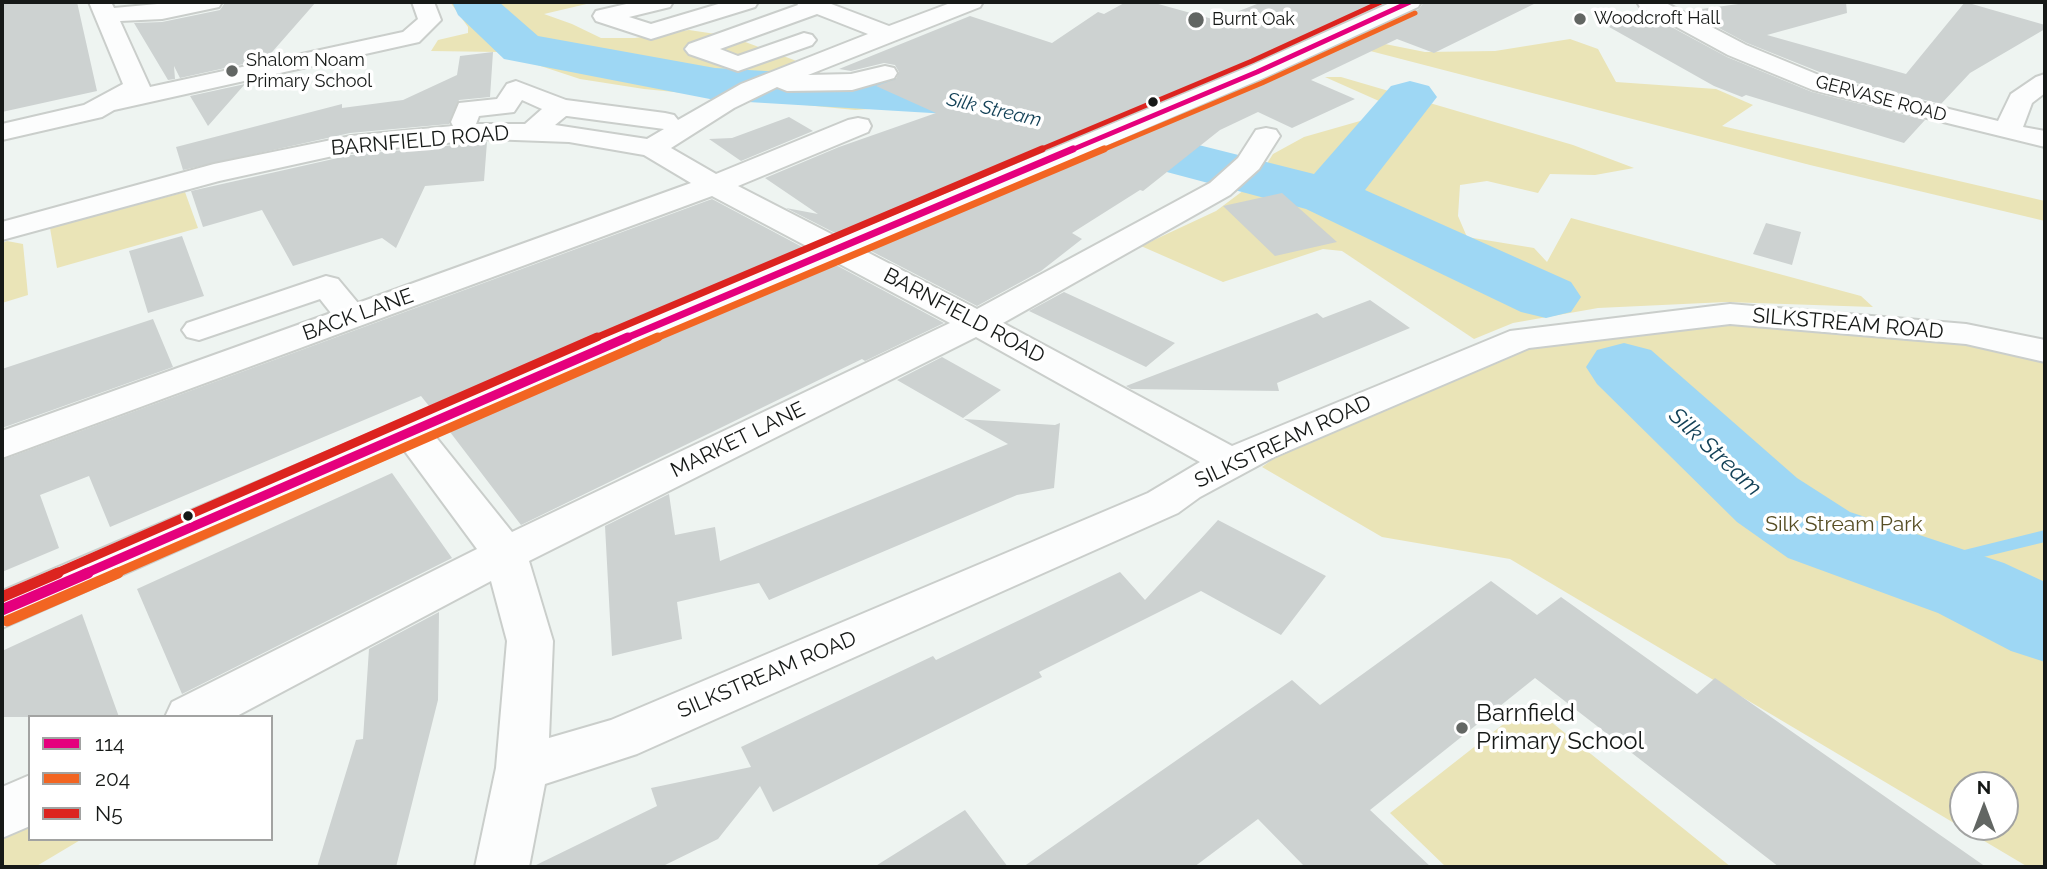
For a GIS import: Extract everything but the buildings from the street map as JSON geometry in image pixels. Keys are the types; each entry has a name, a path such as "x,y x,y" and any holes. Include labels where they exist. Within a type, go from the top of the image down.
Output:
{"street":[{"path":"2,132 93,111 137,87 103,9 162,12 211,2"},
{"path":"107,103 411,37 430,20 423,2"},
{"path":"662,2 604,16 651,32 747,2"},
{"path":"652,148 724,102 757,86 972,2"},
{"path":"2,610 719,297 1257,72 1410,2"},
{"name":"GERVASE ROAD","path":"1648,2 1737,50 1822,85 2045,139"},
{"path":"855,21 738,64 697,49 812,4 888,34"},
{"path":"911,6 936,15"},
{"path":"757,86 852,82 885,73"},
{"path":"2008,132 2020,99 2045,82"},
{"path":"460,133 468,110 505,106 516,89 560,107 665,121"},
{"path":"532,132 560,107"},
{"name":"BACK LANE","path":"2,445 715,185 858,126"},
{"name":"BARNFIELD ROAD","path":"2,230 214,173 351,144 460,133 532,132 569,134 652,148 715,185 1186,436 1230,463"},
{"name":"MARKET LANE","path":"193,715 505,554 976,323 1220,189 1237,173 1266,136"},
{"path":"198,330 326,286 352,317"},
{"name":"SILKSTREAM ROAD","path":"522,768 619,739 645,728 1163,503 1230,463 1522,338 1730,314 1966,334 2045,351"},
{"path":"411,433 505,554 530,640 522,768 502,867"},
{"path":"2,814 28,800"}],"green space":[{"path":"450,2 595,2 544,14 601,38 635,38 689,30 729,36 794,60 829,77 890,77 1008,96 962,117 912,106 855,110 644,89 580,79 498,52 431,51 438,40 468,33 468,27"},
{"path":"1570,39 1598,49 1616,82 1716,89 1753,105 1722,126 2045,201 2045,221 1810,165 1351,46 1380,43 1425,52 1495,51"},
{"path":"1325,77 1341,77 1573,145 1634,168 1595,175 1550,174 1538,193 1487,181 1460,185 1458,216 1467,237 1534,248 1547,262 1571,218 1861,296 1873,307 1726,302 1598,308 1513,323 1474,339 1342,251 1323,249 1223,282 1141,246 1216,211 1256,181 1273,154 1304,137 1381,115 1379,101"},
{"path":"185,192 198,228 57,268 50,228"},
{"path":"7,241 23,244 28,295 2,303 2,243"},
{"name":"Silk Stream Park","path":"1724,314 1963,334 2045,352 2045,867 2028,867 1984,841 2019,841 2019,771 1949,771 1949,820 1510,559 1382,537 1262,467 1305,436 1522,336"},
{"path":"1529,704 1731,867 1446,867 1390,813"},
{"path":"28,787 28,841 79,841 35,867 2,867 2,805"}],"waterway":[{"name":"Silk Stream","path":"475,2 475,5 522,48 715,84 950,98 1003,112"},
{"path":"1328,196 1410,97"},
{"name":"Silk Stream","path":"1080,132 1119,142"},
{"name":"Silk Stream","path":"1119,142 1328,196"},
{"name":"Silk Stream","path":"1328,196 1546,297"},
{"name":"Silk Stream","path":"1624,367 1767,500 1819,535 1971,588 2045,624"},
{"path":"1937,576 1954,558 2045,536"}],"transit line":[{"name":"N5","path":"2,597 714,286 1252,61 1381,2"},
{"name":"114","path":"2,610 719,297 1257,72 1410,2"},
{"name":"204","path":"7,621 724,308 1262,83 1415,13"}],"place":[{"name":"Woodcroft Hall","path":"1580,19"},
{"name":"Burnt Oak","path":"1196,20"},
{"name":"Shalom Noam Primary School","path":"232,71"},
{"name":"Barnfield Primary School","path":"1462,728"}]}
